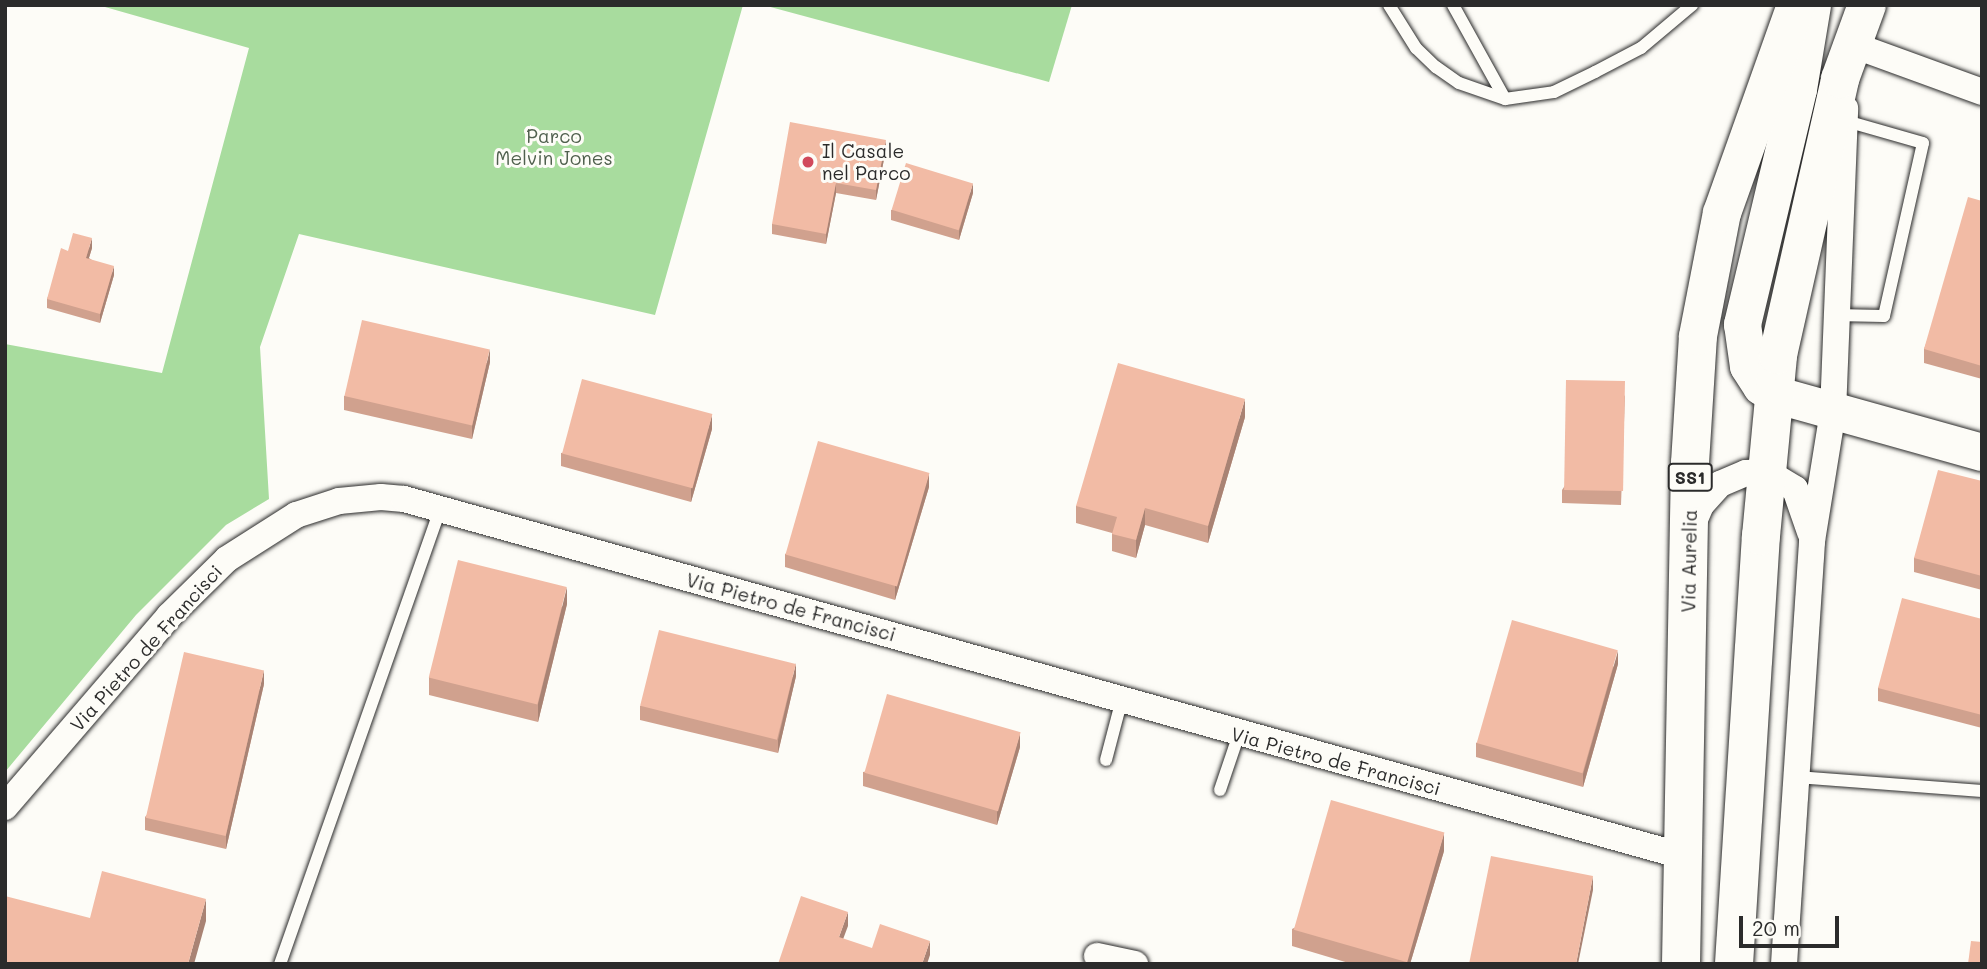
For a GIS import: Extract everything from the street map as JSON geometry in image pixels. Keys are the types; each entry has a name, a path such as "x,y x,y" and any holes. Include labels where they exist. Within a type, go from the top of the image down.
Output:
{"main road":[{"name":"Via Aurelia","path":"1681,964 1692,407 1702,307 1737,165 1796,5"},
{"path":"1734,964 1767,472 1784,314 1847,62 1867,5"}],"street":[{"path":"1812,5 1798,89 1742,324 1748,366 1761,386 1774,394 1982,452"},
{"path":"1784,964 1812,541 1833,412 1834,315 1847,62 1982,92"},
{"path":"1690,533 1701,505 1720,484 1746,473 1767,472 1795,489 1805,509 1812,541"},
{"name":"Via Pietro de Francisci","path":"5,807 169,616 250,542 296,515 338,501 392,498 440,509 1683,856"},
{"path":"1097,956 1135,964"}],"lane":[{"path":"1389,5 1416,48 1436,67 1459,83 1505,99 1554,92 1595,72 1641,48 1692,5"},
{"path":"1453,5 1505,99"},
{"path":"1834,315 1884,316 1923,143 1846,121"},
{"path":"280,964 440,509"},
{"path":"1106,760 1122,699"},
{"path":"1220,790 1239,734"},
{"path":"1796,778 1982,790"}],"green space":[{"name":"Parco Melvin Jones","path":"98,5 743,5 655,315 299,234 260,347 269,499 226,525 136,615 5,772 5,344 162,373 249,48"},
{"path":"763,5 1072,5 1049,82"}],"building":[{"path":"790,122 886,140 876,190 836,183 826,234 772,224"},
{"path":"906,163 973,183 959,230 892,210"},
{"path":"1968,197 1982,201 1982,366 1924,349"},
{"path":"73,233 92,238 86,258 114,266 100,314 47,299 61,248 68,251"},
{"path":"362,320 490,349 472,425 344,396"},
{"path":"1118,363 1245,399 1208,526 1145,508 1136,540 1112,534 1117,517 1076,506"},
{"path":"582,379 712,414 692,488 562,453"},
{"path":"1566,380 1625,381 1623,491 1564,490"},
{"path":"818,441 930,473 897,586 785,554"},
{"path":"1938,470 1982,481 1982,576 1914,558"},
{"path":"458,560 567,587 537,705 429,677"},
{"path":"1902,598 1982,619 1982,715 1878,688"},
{"path":"1512,620 1618,650 1582,773 1477,743"},
{"path":"659,630 796,664 777,740 640,706"},
{"path":"184,652 264,670 226,836 146,818"},
{"path":"887,694 1021,732 998,811 864,773"},
{"path":"1331,800 1444,833 1407,962 1294,930"},
{"path":"1491,856 1593,876 1576,964 1469,964"},
{"path":"102,871 206,899 188,964 5,964 5,896 90,918"},
{"path":"801,896 848,912 839,937 872,948 880,924 930,941 922,964 778,964"},
{"path":"1971,941 1982,942 1982,964 1968,964"}],"place":[{"name":"Il Casale nel Parco","path":"808,162"}]}
